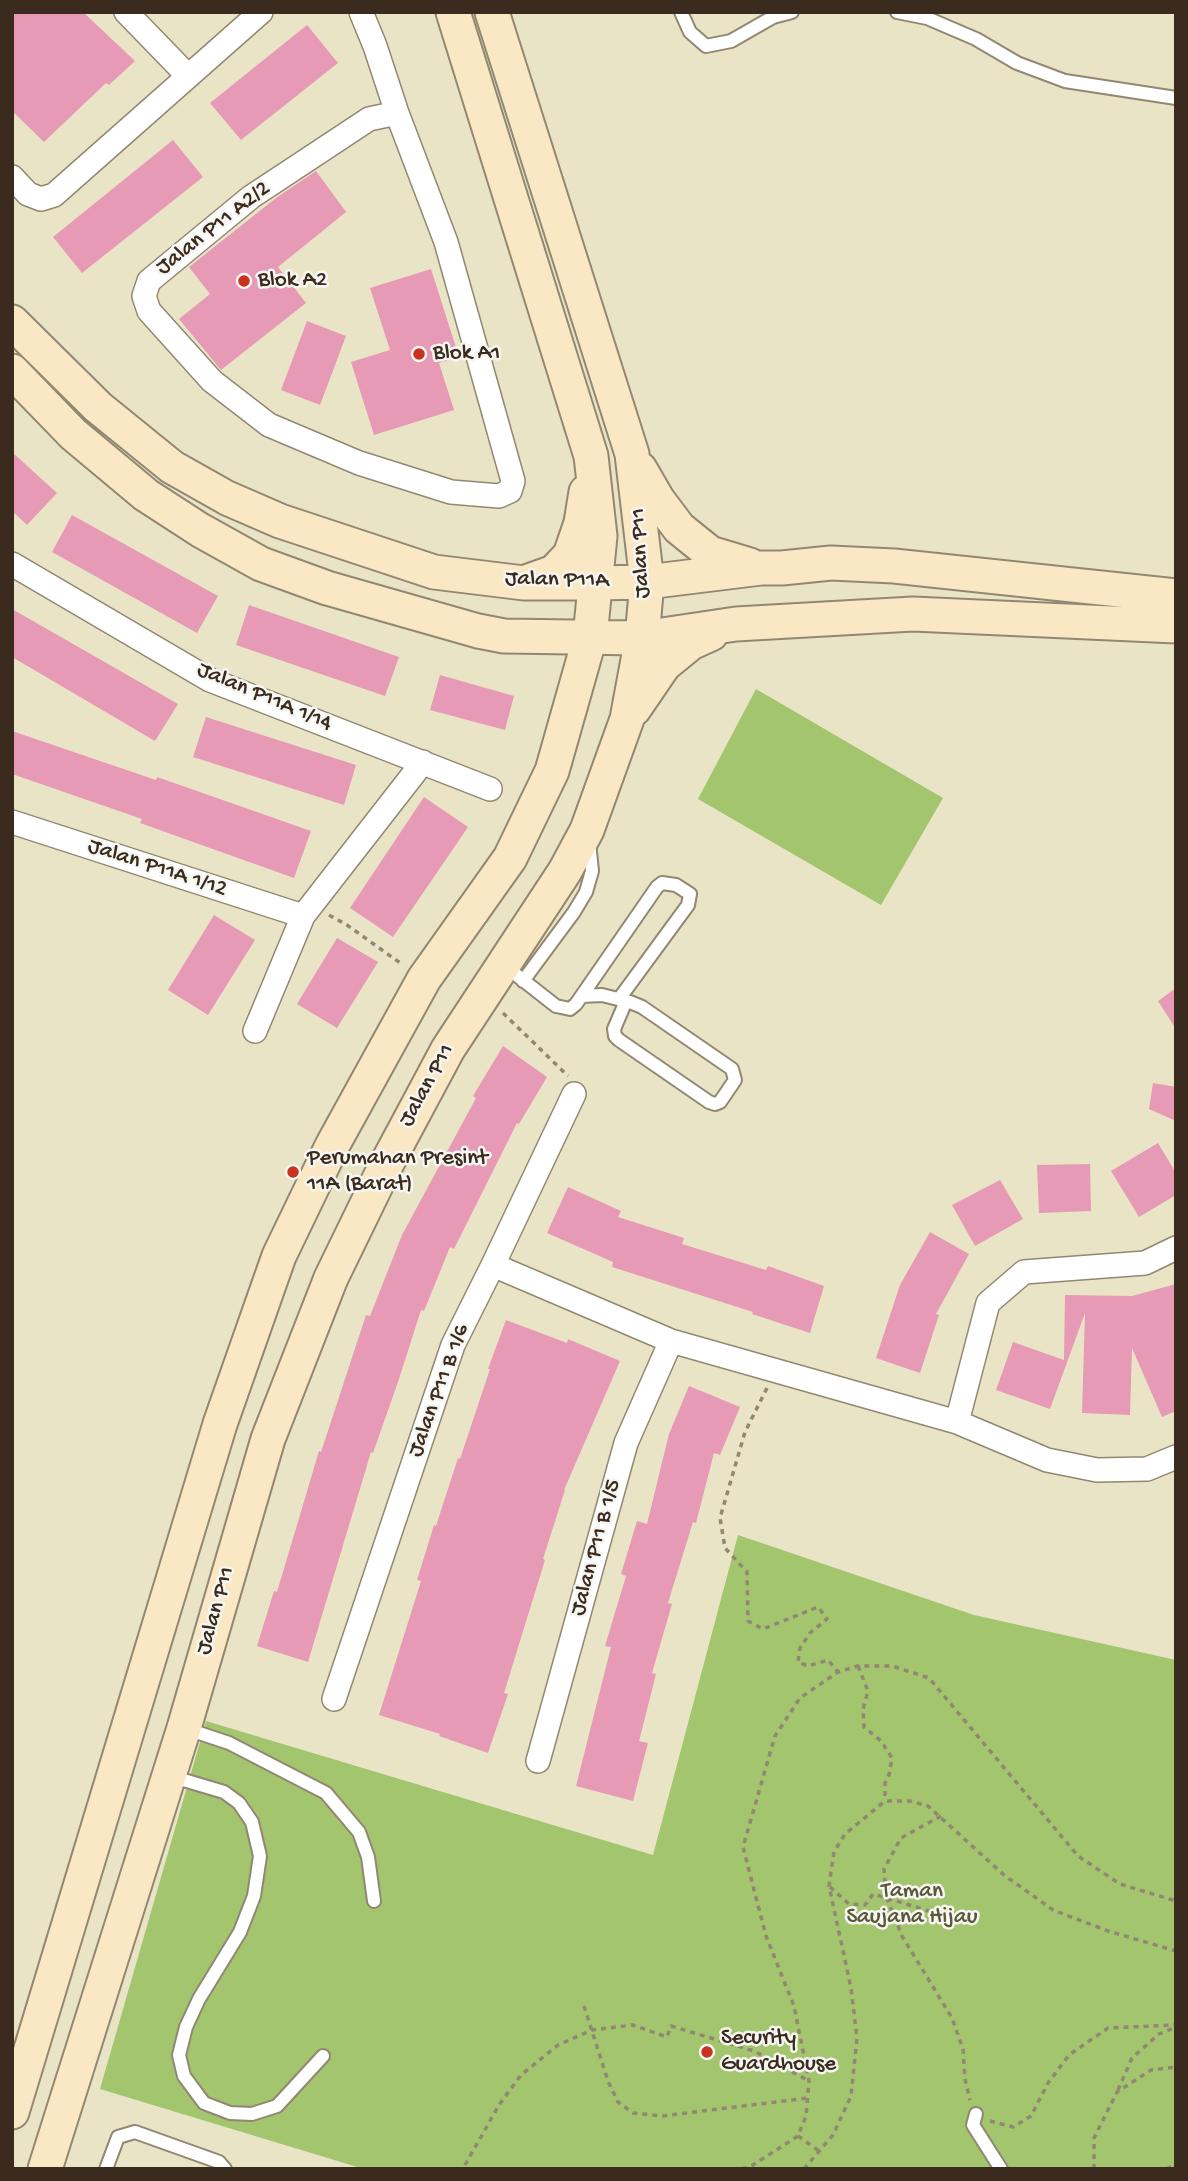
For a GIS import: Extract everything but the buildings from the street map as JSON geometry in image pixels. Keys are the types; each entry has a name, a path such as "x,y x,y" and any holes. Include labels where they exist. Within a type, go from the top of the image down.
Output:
{"main road":[{"name":"Jalan P11","path":"12,2112 220,1424 279,1256 331,1146 424,979 510,858 552,771 590,637 600,536 591,456 453,12"},
{"name":"Jalan P11","path":"45,2169 184,1728 268,1439 331,1278 447,1049 513,972 587,830 628,719 642,638 648,582 632,454 492,12"},
{"name":"Jalan P11A","path":"12,322 99,407 172,467 227,498 280,522 434,572 524,583 648,582 761,568 831,563 894,566 1176,596"},
{"path":"12,371 73,434 146,495 200,530 261,564 327,588 478,631 522,640 549,653 561,669 571,702"},
{"path":"632,454 658,500 679,528 710,553 761,568"},
{"path":"524,583 554,572 570,555 581,523 591,456"},
{"path":"504,636 642,638 736,624 913,614 1176,626"},
{"path":"628,719 664,665 691,643 736,624"}],"street":[{"path":"126,12 188,76"},
{"path":"12,177 28,194 41,199 54,195 261,12"},
{"path":"361,12 397,113"},
{"name":"Jalan P11 A2/2","path":"397,113 446,242 513,481 510,491 499,496 451,492 359,463 268,425 212,381 149,311 144,296 149,281 251,197 369,119 397,113"},
{"name":"Jalan P11A 1/14","path":"12,565 210,680 490,789"},
{"path":"255,1031 307,911 423,762"},
{"name":"Jalan P11A 1/12","path":"12,822 307,911"},
{"name":"Jalan P11 B 1/6","path":"334,1699 453,1345 494,1265 574,1094"},
{"path":"957,1422 988,1303 1024,1272 1145,1263 1176,1248"},
{"path":"494,1265 671,1341 957,1422 1047,1460 1097,1470 1147,1469 1176,1457"},
{"name":"Jalan P11 B 1/5","path":"538,1761 626,1443 671,1341"}],"lane":[{"path":"681,12 690,32 706,46 731,41 773,17 792,12"},
{"path":"897,12 927,18 976,39 1017,63 1065,81 1176,98"},
{"path":"513,972 565,1010 570,1009 582,996 657,887 662,883 676,884 690,894 688,905 623,1000 614,1029 615,1036 709,1102 720,1102 735,1080 732,1069 642,1007 623,1000 602,995 582,996"},
{"path":"599,971 602,979 623,1000"},
{"path":"184,1728 229,1744 326,1793 359,1832 368,1857 374,1901"},
{"path":"169,1775 224,1792 239,1803 252,1822 260,1856 254,1896 240,1932 199,1999 186,2027 179,2055 184,2076 204,2103 230,2113 252,2113 277,2106 323,2056"},
{"path":"975,2114 973,2125 1001,2169"},
{"path":"106,2169 118,2137 135,2132 219,2162 225,2169"}],"path":[{"path":"307,911 348,925 424,979"},
{"path":"502,1012 567,1074 574,1094"},
{"path":"775,1371 745,1432 720,1518 725,1548 747,1572 748,1621 763,1629 818,1607 827,1619 810,1633 800,1648 798,1662 808,1666 828,1660 838,1672"},
{"path":"858,1666 868,1691 863,1709 864,1727 881,1741 892,1758 890,1775 885,1783 884,1801"},
{"path":"742,2169 753,2165 798,2136 806,2116 809,2081 794,2006 766,1936 743,1847 775,1736 800,1698 838,1672 858,1666 892,1666 929,1678 1078,1856 1120,1884 1176,1901"},
{"path":"804,2169 833,2135 851,2096 857,2038 851,1988 829,1886 834,1852 845,1834 884,1801 910,1801 928,1806 1004,1875 1053,1910 1108,1931 1176,1951"},
{"path":"941,1816 901,1838 884,1869 886,1896 902,1936 952,2018 963,2049 965,2079 975,2114 985,2120 1013,2127 1031,2116 1048,2083 1069,2054 1108,2028 1176,2026"},
{"path":"829,1886 849,1904 865,1905 873,1894 946,1916"},
{"path":"584,2006 618,2102 633,2113 662,2116 808,2098"},
{"path":"465,2165 499,2105 521,2075 558,2045 592,2030 633,2025 667,2036 671,2026 754,2051 809,2081"},
{"path":"1094,2169 1094,2138 1132,2058 1159,2034 1176,2026"},
{"path":"1117,2092 1151,2070 1176,2067"},
{"path":"798,2136 819,2151"},
{"path":"1167,2169 1176,2163"}],"green space":[{"path":"756,689 943,798 881,905 698,799"},
{"name":"Taman Saujana Hijau","path":"738,1535 974,1615 1176,1660 1176,2169 364,2169 100,2089 206,1721 653,1855"}],"place":[{"name":"Blok A2","path":"244,281"},
{"name":"Blok A1","path":"419,354"},
{"name":"Perumahan Presint 11A (Barat)","path":"293,1172"},
{"name":"Security Guardhouse","path":"707,2052"}]}
